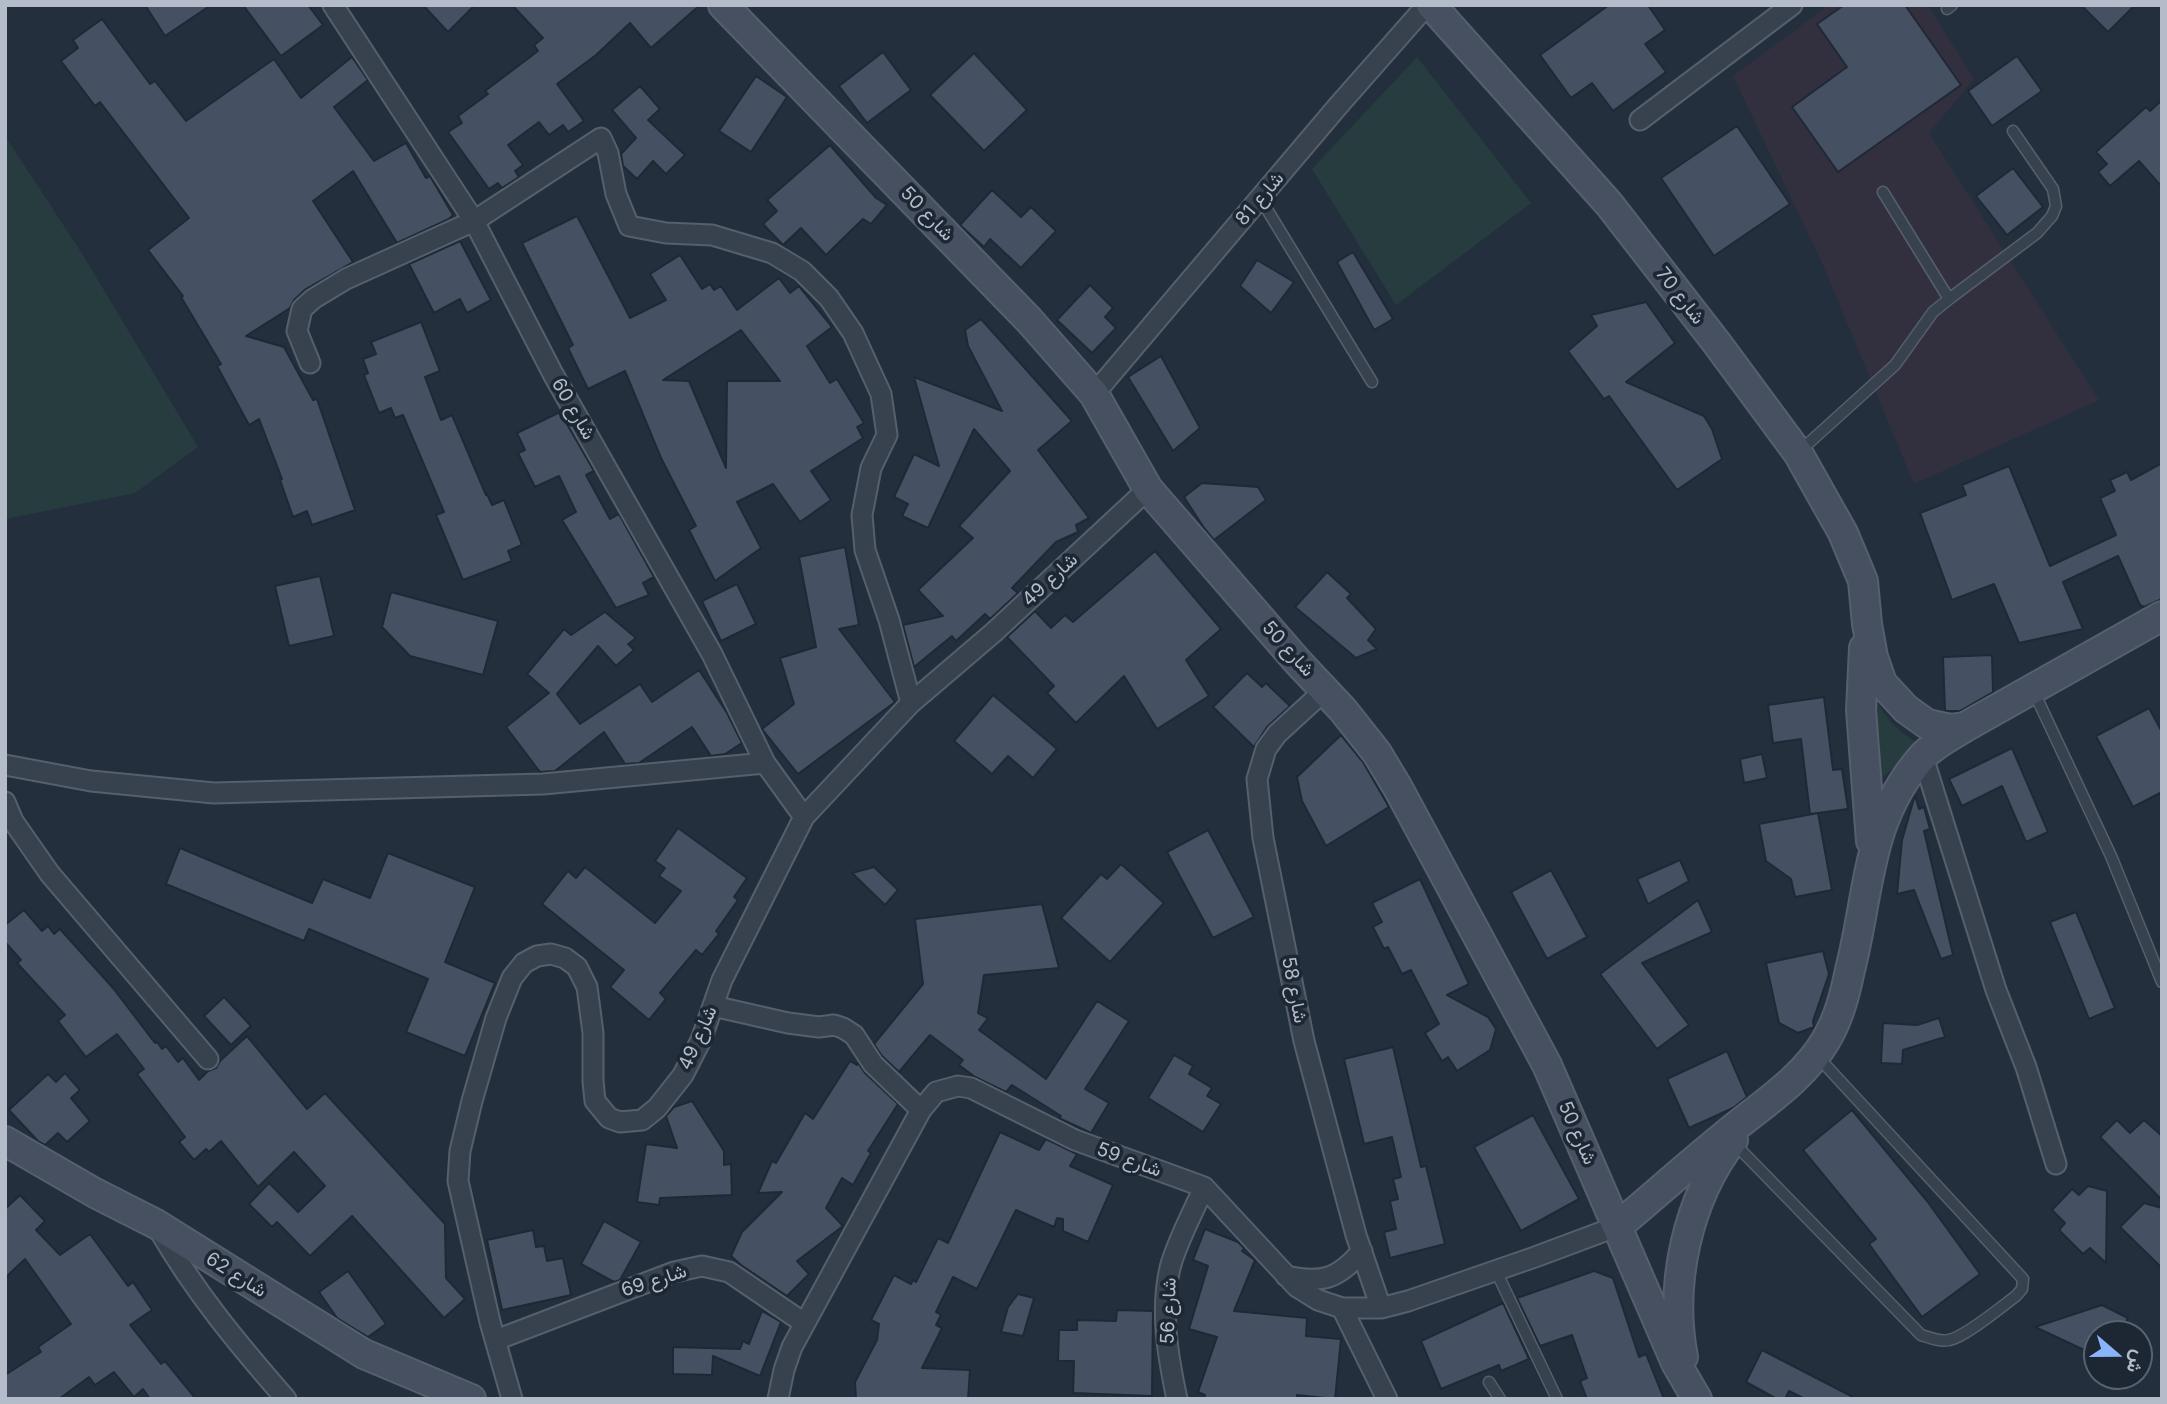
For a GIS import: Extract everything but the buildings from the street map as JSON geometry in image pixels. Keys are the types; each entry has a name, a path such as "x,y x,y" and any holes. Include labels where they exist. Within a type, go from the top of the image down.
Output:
{"street":[{"name":"شارع 60","path":"333,5 474,221 553,374 712,654 765,763 804,817"},
{"name":"شارع 50","path":"723,5 1019,310 1094,394 1148,489 1377,753 1547,1065 1676,1363 1695,1396"},
{"name":"شارع 81","path":"1094,394 1338,106 1429,5"},
{"name":"شارع 70","path":"1429,5 1609,204 1798,453 1858,566 1865,594 1867,624"},
{"path":"1640,120 1792,5"},
{"path":"310,363 297,331 302,309 346,279 474,221 601,138 608,153 617,194 629,226 666,233 712,235 772,253 803,271 829,298 853,333 881,394 887,435 871,468 862,515 865,550 889,621 911,703"},
{"name":"شارع 49","path":"512,1399 490,1322 458,1181 460,1151 472,1101 496,1018 512,978 524,963 537,956 551,954 565,958 577,967 587,987 593,1033 595,1101 609,1118 620,1122 642,1120 657,1108 683,1075 701,1040 722,980 804,817 911,703 993,633 1148,489"},
{"path":"1618,1226 1801,1072 1816,1055 1828,1036 1844,994 1856,948 1879,830 1889,805 1923,757 1965,727 2162,616"},
{"path":"1867,624 1878,673 1894,698 1927,724 1950,729 1965,727"},
{"path":"1867,624 1861,710 1872,860"},
{"name":"شارع 58","path":"1325,690 1266,748 1257,779 1263,838 1304,1041 1362,1251 1381,1308"},
{"path":"1923,757 1996,990 2026,1067 2056,1164"},
{"path":"5,765 91,781 214,793 543,784 765,763"},
{"path":"5,802 13,821 50,874 208,1059"},
{"path":"713,1006 788,1023 818,1027 834,1025 843,1028 854,1035 873,1064 920,1110"},
{"name":"شارع 59","path":"778,1399 784,1370 804,1324 920,1110 936,1092 958,1086 971,1088 1074,1140 1204,1187 1297,1287 1318,1300 1342,1308 1381,1308 1496,1271 1618,1226"},
{"path":"1695,1396 1686,1371 1679,1331 1678,1297 1690,1230 1705,1189 1732,1142 1770,1098"},
{"name":"شارع 62","path":"5,1141 95,1193 156,1224 364,1354 471,1399"},
{"name":"شارع 56","path":"1177,1399 1168,1355 1167,1289 1171,1266 1204,1187"},
{"path":"156,1224 202,1299 286,1399"},
{"path":"1284,1275 1312,1280 1326,1279 1340,1272 1362,1251"},
{"name":"شارع 69","path":"496,1340 674,1272 702,1266 729,1272 804,1324"},
{"path":"1342,1308 1387,1399"}],"lane":[{"path":"1798,453 1885,375 1900,359 1933,312 2037,233 2052,216 2056,206 2053,189 2013,131"},
{"path":"1883,192 1950,299"},
{"path":"1260,198 1372,382"},
{"path":"2033,688 2111,856 2162,982"},
{"path":"1732,1142 1922,1335 1936,1340 1950,1340 1962,1335 2016,1296 2022,1289 2023,1279 1816,1055"},
{"path":"1496,1271 1558,1399"},
{"path":"1489,1382 1500,1399"}],"shaded area":[{"path":"1829,5 1928,5 1974,79 1929,133 2099,400 1914,484 1824,267 1733,76"}],"green space":[{"path":"1417,57 1531,203 1396,305 1312,169"},
{"path":"5,136 81,252 198,447 135,493 5,519"},
{"path":"1871,691 1891,722 1920,744 1871,788"}]}
